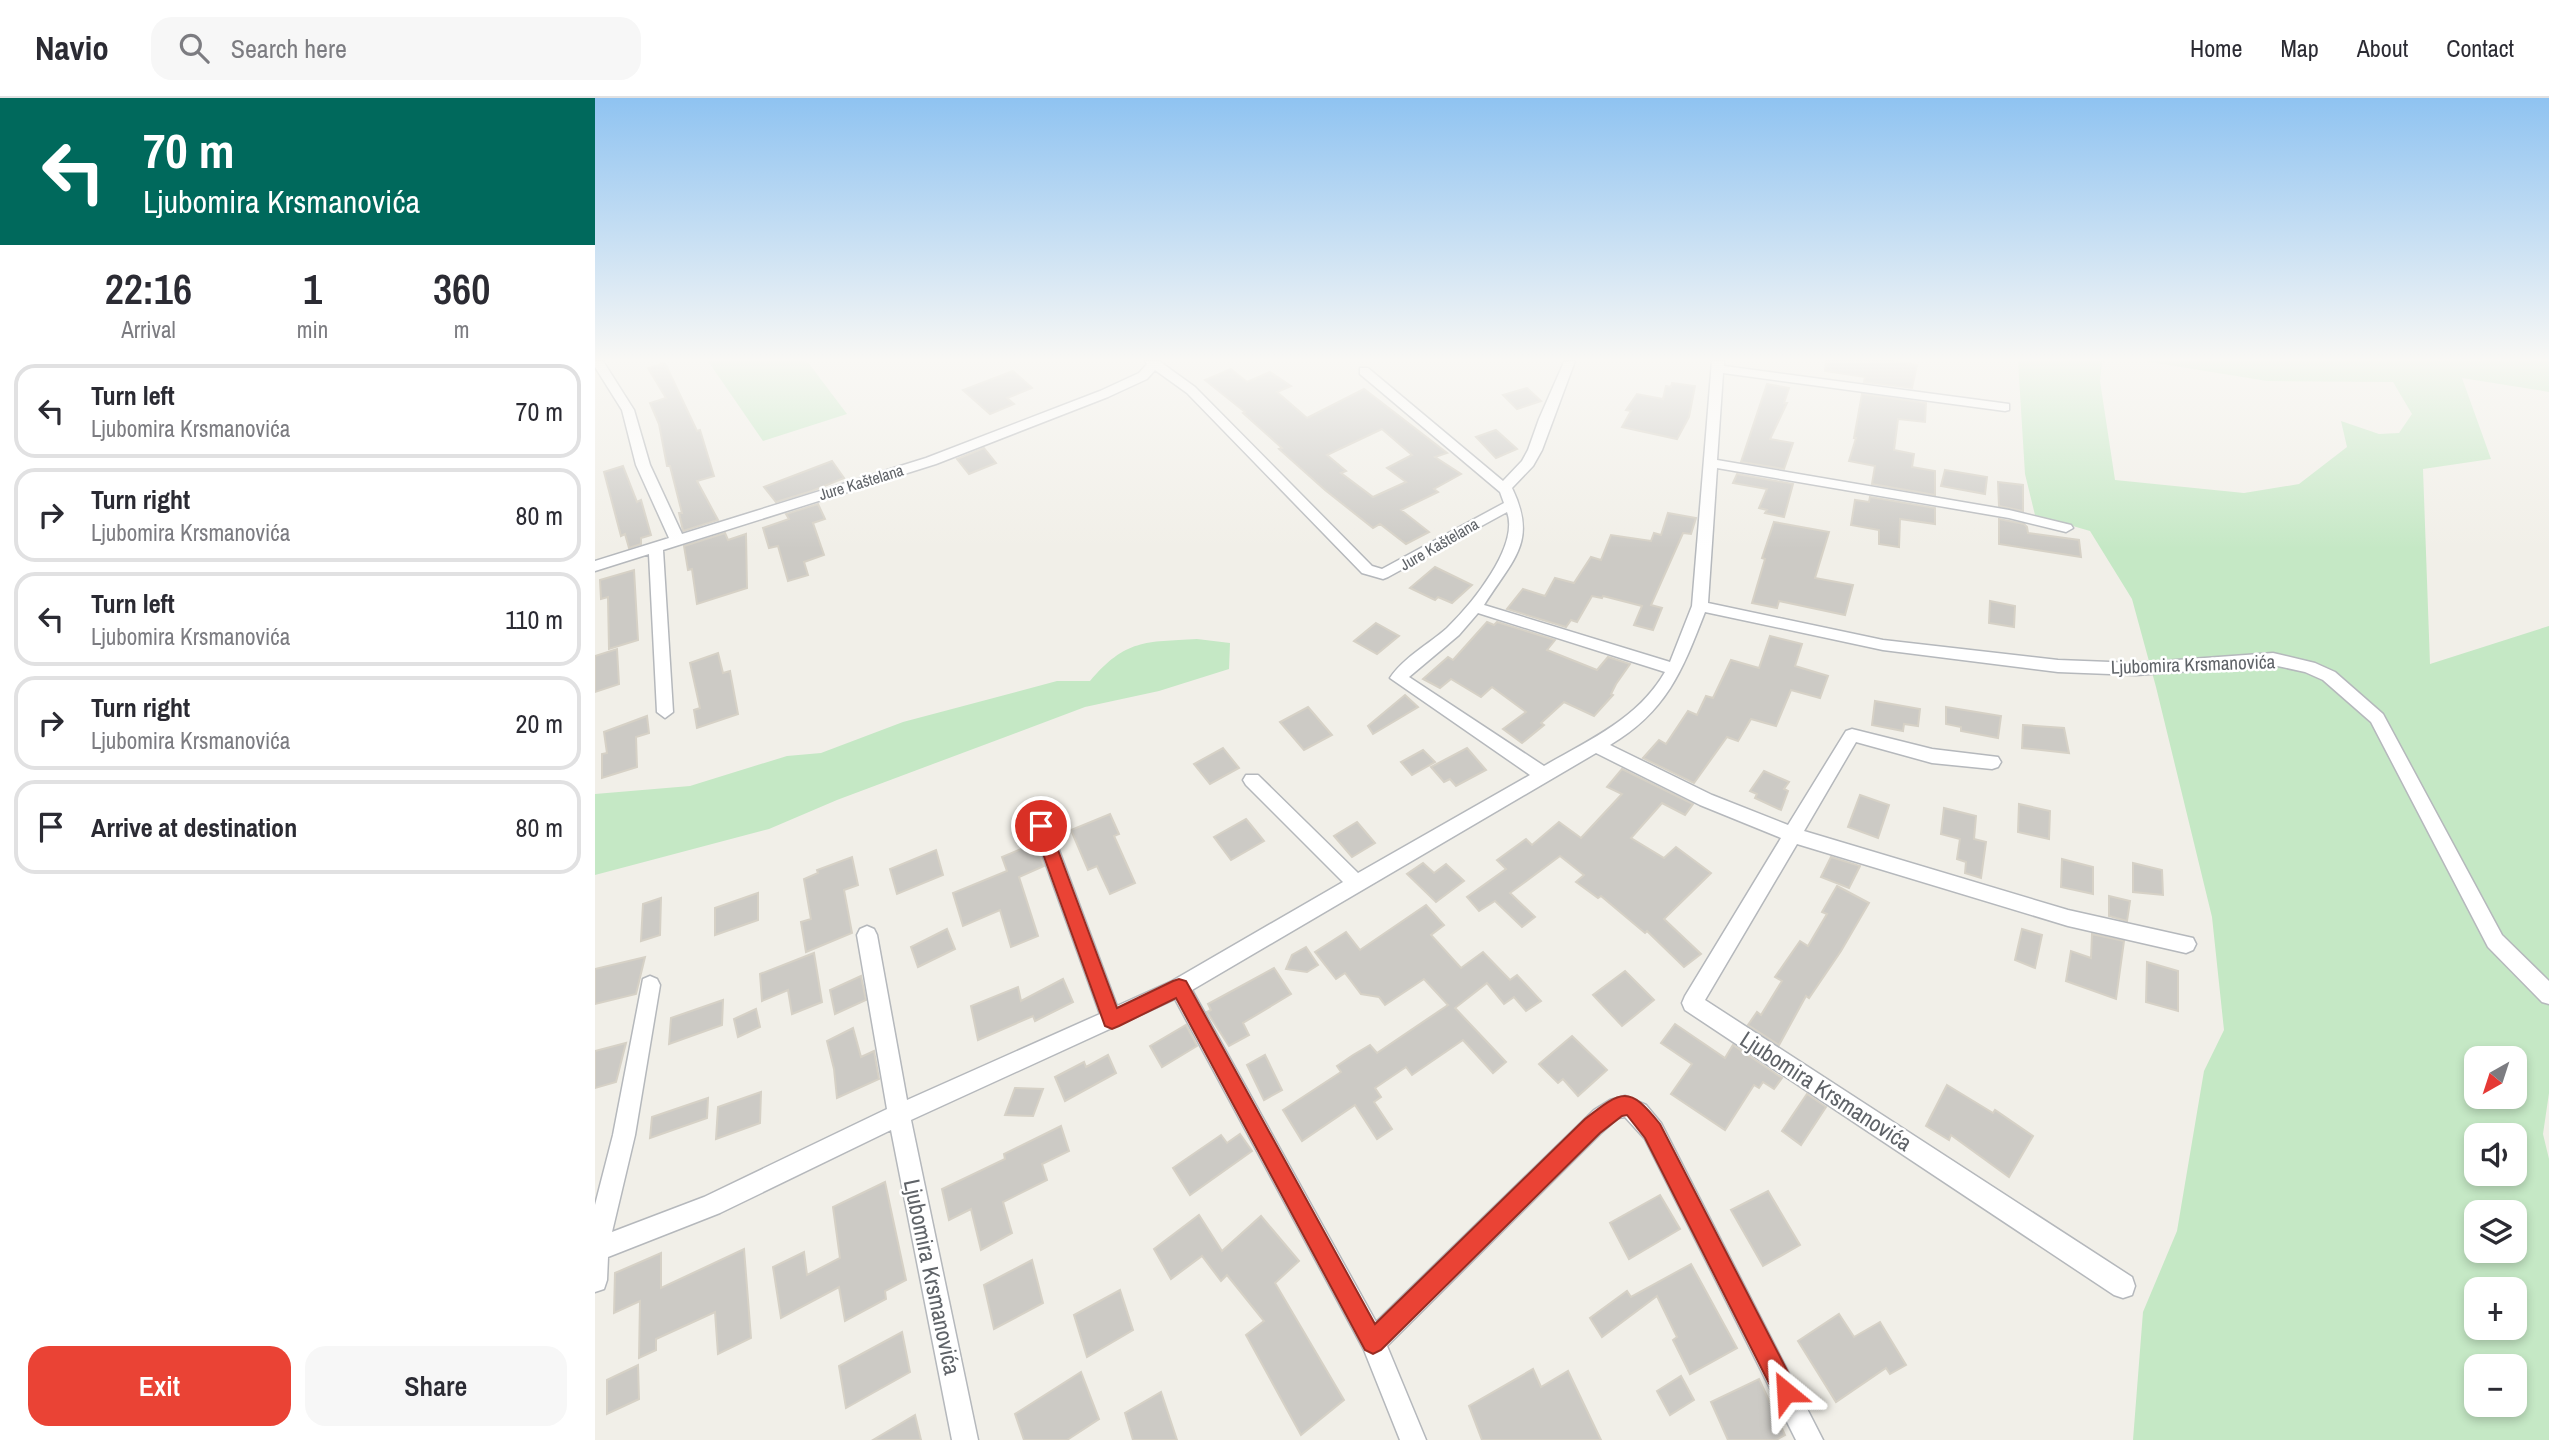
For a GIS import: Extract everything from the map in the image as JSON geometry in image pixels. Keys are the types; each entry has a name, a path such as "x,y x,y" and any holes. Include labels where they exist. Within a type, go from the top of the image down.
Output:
{"street":[{"path":"632,424 643,465 678,541"},
{"name":"Jure Kaštelana","path":"595,566 931,461 1030,424"},
{"name":"Jure Kaštelana","path":"1224,424 1367,570 1383,574 1391,571 1512,504"},
{"path":"1427,424 1504,488 1518,522 1510,553 1475,607 1453,631 1398,678 1545,776"},
{"path":"1504,488 1535,450 1544,424"},
{"path":"596,1249 646,1232 734,1195 899,1115 1112,1020 1179,987 1626,727 1650,705 1675,669 1700,606 1714,424"},
{"path":"1711,463 2008,514 2066,528"},
{"path":"656,548 665,712"},
{"name":"Ljubomira Krsmanovića","path":"1700,606 1873,643 2058,666 2136,668 2273,659 2309,667 2329,676 2377,718 2495,941 2549,995"},
{"path":"1475,607 1675,669"},
{"name":"Ljubomira Krsmanovića","path":"1992,762 1932,756 1853,735 1692,1003 2123,1286"},
{"path":"1597,746 1706,800 1793,835 2068,918 2186,944"},
{"path":"1252,780 1358,885"},
{"path":"1041,826 1112,1020"},
{"name":"Ljubomira Krsmanovića","path":"867,935 899,1115 965,1440"},
{"path":"595,1280 596,1249 624,1135 650,985"},
{"path":"1179,987 1373,1342 1413,1440"},
{"path":"1373,1342 1598,1120 1618,1106 1628,1105 1635,1108 1653,1131 1810,1440"}],"green space":[{"path":"751,424 817,424 763,441"},
{"path":"2022,424 2106,424 2115,480 2244,493 2299,484 2347,447 2342,424 2379,434 2399,433 2405,424 2478,424 2491,459 2423,469 2430,664 2549,626 2549,1093 2543,1134 2549,1159 2549,1440 2133,1440 2143,1312 2177,1231 2204,1071 2224,1030 2212,917 2156,687 2132,599 2090,531 2035,515 2025,474"},
{"path":"1197,639 1230,643 1229,669 1159,691 1085,707 837,800 769,829 595,875 595,794 690,786 787,756 821,753 903,722 1057,681 1090,681 1115,657 1137,645"}],"building":[{"path":"659,424 694,424 697,431 700,430 714,476 697,481 718,520 683,531 679,513 682,513 670,466 667,466"},
{"path":"1255,424 1409,424 1447,453 1435,457 1461,474 1434,489 1438,492 1401,510 1429,532 1406,544 1380,524 1373,528 1279,449 1282,448","holes":["1382,429 1412,455 1387,468 1406,482 1373,497 1341,473 1346,471 1327,455"]},
{"path":"1624,424 1685,424 1677,439 1622,427"},
{"path":"1754,424 1777,424 1770,439 1793,443 1784,469 1741,462"},
{"path":"1857,424 1897,424 1894,450 1914,454 1912,467 1935,471 1935,495 1872,484 1875,466 1849,461"},
{"path":"1496,430 1517,449 1496,458 1476,437"},
{"path":"984,448 996,463 969,474 957,459"},
{"path":"832,461 844,478 812,491 776,502 764,487"},
{"path":"623,466 637,502 641,500 651,535 641,538 641,544 629,548 625,534 621,536 604,472"},
{"path":"1945,470 1987,477 1985,494 1941,486"},
{"path":"1737,474 1793,484 1784,517 1765,513 1767,510 1759,508 1767,489 1733,483"},
{"path":"1998,482 2023,485 2023,511 1999,506"},
{"path":"1870,497 1935,508 1935,524 1900,519 1899,547 1879,544 1879,530 1851,525 1855,500 1869,502"},
{"path":"818,504 825,519 813,523 824,555 804,562 808,575 788,581 778,546 769,548 763,528 789,519 786,514"},
{"path":"1668,513 1696,518 1691,534 1683,533 1651,605 1662,608 1653,630 1634,625 1642,606 1603,596 1592,596 1577,622 1571,620 1566,627 1507,609 1523,589 1545,596 1555,578 1574,583 1591,557 1601,560 1611,535 1651,541 1654,533 1661,535"},
{"path":"1999,519 2024,524 2028,533 2079,540 2081,557 1999,544"},
{"path":"1774,522 1829,532 1815,578 1853,585 1845,615 1779,601 1777,608 1752,603 1765,559 1762,558"},
{"path":"725,533 728,540 746,534 747,588 697,604 692,569 688,570 684,546"},
{"path":"1435,567 1472,585 1452,603 1438,597 1435,600 1410,588"},
{"path":"634,570 638,640 609,649 608,597 601,599 600,580"},
{"path":"1990,601 2015,606 2014,627 1989,623"},
{"path":"1487,622 1494,625 1497,622 1555,640 1547,650 1597,670 1608,657 1630,664 1616,684 1611,694 1613,695 1594,716 1564,702 1541,723 1544,725 1522,743 1503,729 1526,712 1492,687 1481,697 1451,679 1440,688 1423,679 1448,657 1453,660"},
{"path":"1376,623 1399,636 1377,654 1354,641"},
{"path":"1770,636 1802,644 1795,666 1828,676 1820,698 1791,690 1776,726 1751,719 1738,741 1727,737 1694,783 1643,758 1659,740 1666,744 1688,711 1697,715 1706,696 1713,698 1731,660 1759,668"},
{"path":"617,649 619,684 595,692 595,656"},
{"path":"718,653 723,673 730,671 738,714 697,728 694,710 700,708 690,663"},
{"path":"1405,695 1418,707 1373,734 1368,726"},
{"path":"1875,701 1920,709 1918,726 1904,724 1903,731 1872,725"},
{"path":"1308,707 1332,735 1304,750 1280,722"},
{"path":"1946,707 2001,716 1998,738 1961,731 1961,727 1946,724"},
{"path":"647,716 649,733 636,737 637,767 602,778 602,754 607,753 604,732"},
{"path":"2023,725 2064,728 2069,753 2022,748"},
{"path":"1223,748 1239,768 1210,784 1194,764"},
{"path":"1467,748 1486,770 1456,786 1450,779 1444,782 1431,767"},
{"path":"1423,750 1435,762 1412,775 1401,762"},
{"path":"1622,769 1693,804 1685,815 1662,803 1631,838 1664,858 1676,847 1711,873 1664,919 1701,954 1684,967 1647,931 1645,933 1601,896 1598,898 1576,882 1584,875 1560,856 1510,893 1535,917 1522,927 1495,901 1479,911 1467,897 1506,869 1497,860 1526,839 1532,845 1559,822 1581,838 1622,794 1607,787"},
{"path":"1764,771 1789,782 1784,789 1788,791 1781,810 1755,798 1757,794 1750,791"},
{"path":"1860,795 1889,805 1878,838 1848,827"},
{"path":"2019,804 2050,811 2049,839 2018,832"},
{"path":"1944,808 1976,816 1974,839 1986,842 1981,878 1965,873 1966,862 1957,859 1960,839 1941,834"},
{"path":"1110,814 1119,834 1114,836 1135,883 1110,894 1097,866 1088,870 1071,830"},
{"path":"1246,819 1264,841 1231,860 1214,837"},
{"path":"1357,822 1375,843 1352,857 1334,836"},
{"path":"1035,843 1044,866 1019,877 1038,936 1011,947 1000,910 963,926 953,893 1007,871 1002,857"},
{"path":"936,850 943,875 897,894 890,869"},
{"path":"852,857 858,885 844,890 852,933 806,952 801,922 811,919 804,879 818,873 817,870"},
{"path":"1831,857 1860,866 1849,888 1821,877"},
{"path":"2062,859 2093,867 2093,894 2061,887"},
{"path":"1423,863 1434,873 1446,864 1464,881 1436,902 1407,874"},
{"path":"2133,863 2162,870 2163,895 2133,892"},
{"path":"1837,886 1869,903 1841,951 1809,998 1806,996 1779,1045 1748,1025 1757,1012 1761,1015 1782,981 1775,977 1800,941 1808,946 1827,914 1822,912"},
{"path":"758,893 758,920 715,935 715,908"},
{"path":"2109,896 2130,901 2127,921 2109,916"},
{"path":"661,898 660,935 641,941 643,904"},
{"path":"1426,905 1444,925 1431,935 1461,968 1483,952 1510,980 1517,975 1541,1001 1526,1011 1514,997 1504,1004 1487,983 1455,1008 1506,1062 1493,1073 1463,1040 1412,1075 1406,1067 1375,1088 1381,1097 1374,1102 1392,1129 1377,1139 1355,1105 1302,1141 1283,1110 1341,1072 1337,1066 1353,1055 1370,1045 1377,1053 1448,1005 1424,979 1385,1005 1379,997 1361,994 1345,973 1336,979 1315,952 1346,932 1360,950"},
{"path":"947,929 955,949 918,967 911,947"},
{"path":"2022,929 2042,935 2035,968 2015,960"},
{"path":"2092,934 2124,941 2116,999 2066,981 2071,951 2091,958"},
{"path":"1306,947 1318,965 1307,972 1286,969 1292,955"},
{"path":"814,953 822,1002 792,1014 788,990 762,1001 760,974"},
{"path":"645,957 636,994 595,1004 595,969"},
{"path":"2147,962 2178,971 2178,1011 2146,1002"},
{"path":"1274,968 1291,994 1243,1023 1249,1035 1229,1046 1207,1012 1211,1010 1208,1004"},
{"path":"1625,971 1654,1000 1622,1026 1593,995"},
{"path":"861,976 866,1000 835,1014 830,990"},
{"path":"1063,979 1073,1002 1035,1021 1033,1016 978,1040 971,1006 1018,987 1021,1001"},
{"path":"723,1000 722,1025 669,1044 671,1018"},
{"path":"756,1009 760,1027 738,1037 734,1019"},
{"path":"1675,1024 1725,1058 1733,1045 1782,1078 1774,1089 1763,1082 1759,1088 1754,1085 1725,1130 1671,1094 1692,1064 1661,1043"},
{"path":"1186,1025 1197,1046 1162,1067 1150,1046"},
{"path":"853,1028 861,1057 874,1051 879,1079 837,1098 827,1041"},
{"path":"1572,1036 1607,1070 1578,1096 1563,1079 1558,1083 1539,1064"},
{"path":"626,1043 616,1082 595,1088 595,1051"},
{"path":"1108,1055 1116,1073 1065,1101 1055,1077 1084,1062 1086,1067"},
{"path":"1265,1055 1282,1090 1264,1100 1247,1065"},
{"path":"1947,1085 1993,1113 1995,1110 2033,1136 2009,1177 1951,1135 1949,1140 1926,1126"},
{"path":"1015,1088 1043,1089 1033,1116 1005,1115"},
{"path":"761,1092 760,1123 716,1139 718,1107"},
{"path":"1807,1094 1826,1107 1801,1145 1782,1131"},
{"path":"708,1098 707,1118 650,1138 652,1117"},
{"path":"1061,1126 1069,1151 1042,1164 1047,1180 1003,1202 1012,1233 981,1250 971,1209 949,1220 942,1189 1005,1159 1004,1154"},
{"path":"1240,1134 1252,1151 1190,1195 1173,1168 1221,1135 1227,1143"},
{"path":"885,1182 906,1280 885,1291 886,1299 845,1321 839,1287 781,1318 773,1267 804,1252 807,1275 840,1258 833,1207"},
{"path":"1768,1191 1800,1245 1763,1266 1731,1210"},
{"path":"1660,1195 1680,1229 1629,1259 1610,1223"},
{"path":"1199,1215 1222,1251 1261,1216 1299,1261 1275,1283 1344,1400 1301,1435 1246,1335 1264,1321 1227,1275 1221,1281 1202,1256 1171,1279 1154,1249"},
{"path":"744,1249 751,1338 718,1354 715,1312 656,1339 656,1350 639,1358 640,1301 614,1313 615,1273 661,1253 661,1288"},
{"path":"1032,1260 1043,1303 994,1329 984,1285"},
{"path":"1691,1264 1737,1348 1690,1374 1673,1340 1677,1337 1657,1296 1602,1337 1590,1318 1627,1291 1631,1297"},
{"path":"1120,1290 1133,1330 1087,1357 1074,1315"},
{"path":"1839,1314 1854,1337 1880,1322 1906,1365 1890,1374 1886,1368 1836,1402 1798,1341"},
{"path":"902,1332 910,1372 846,1408 839,1366"},
{"path":"638,1365 639,1399 607,1414 607,1380"},
{"path":"1533,1369 1541,1387 1568,1371 1601,1440 1482,1440 1469,1406"},
{"path":"1081,1372 1099,1419 1067,1440 1024,1440 1015,1414"},
{"path":"1681,1376 1694,1400 1670,1415 1657,1391"},
{"path":"1759,1379 1785,1435 1776,1440 1728,1440 1711,1402"},
{"path":"1161,1392 1177,1440 1133,1440 1125,1413"},
{"path":"915,1415 921,1440 873,1440"}],"route":[{"path":"1041,826 1112,1020 1179,987 1373,1342 1604,1115 1618,1106 1628,1105 1635,1108 1653,1131 1786,1392"}]}
